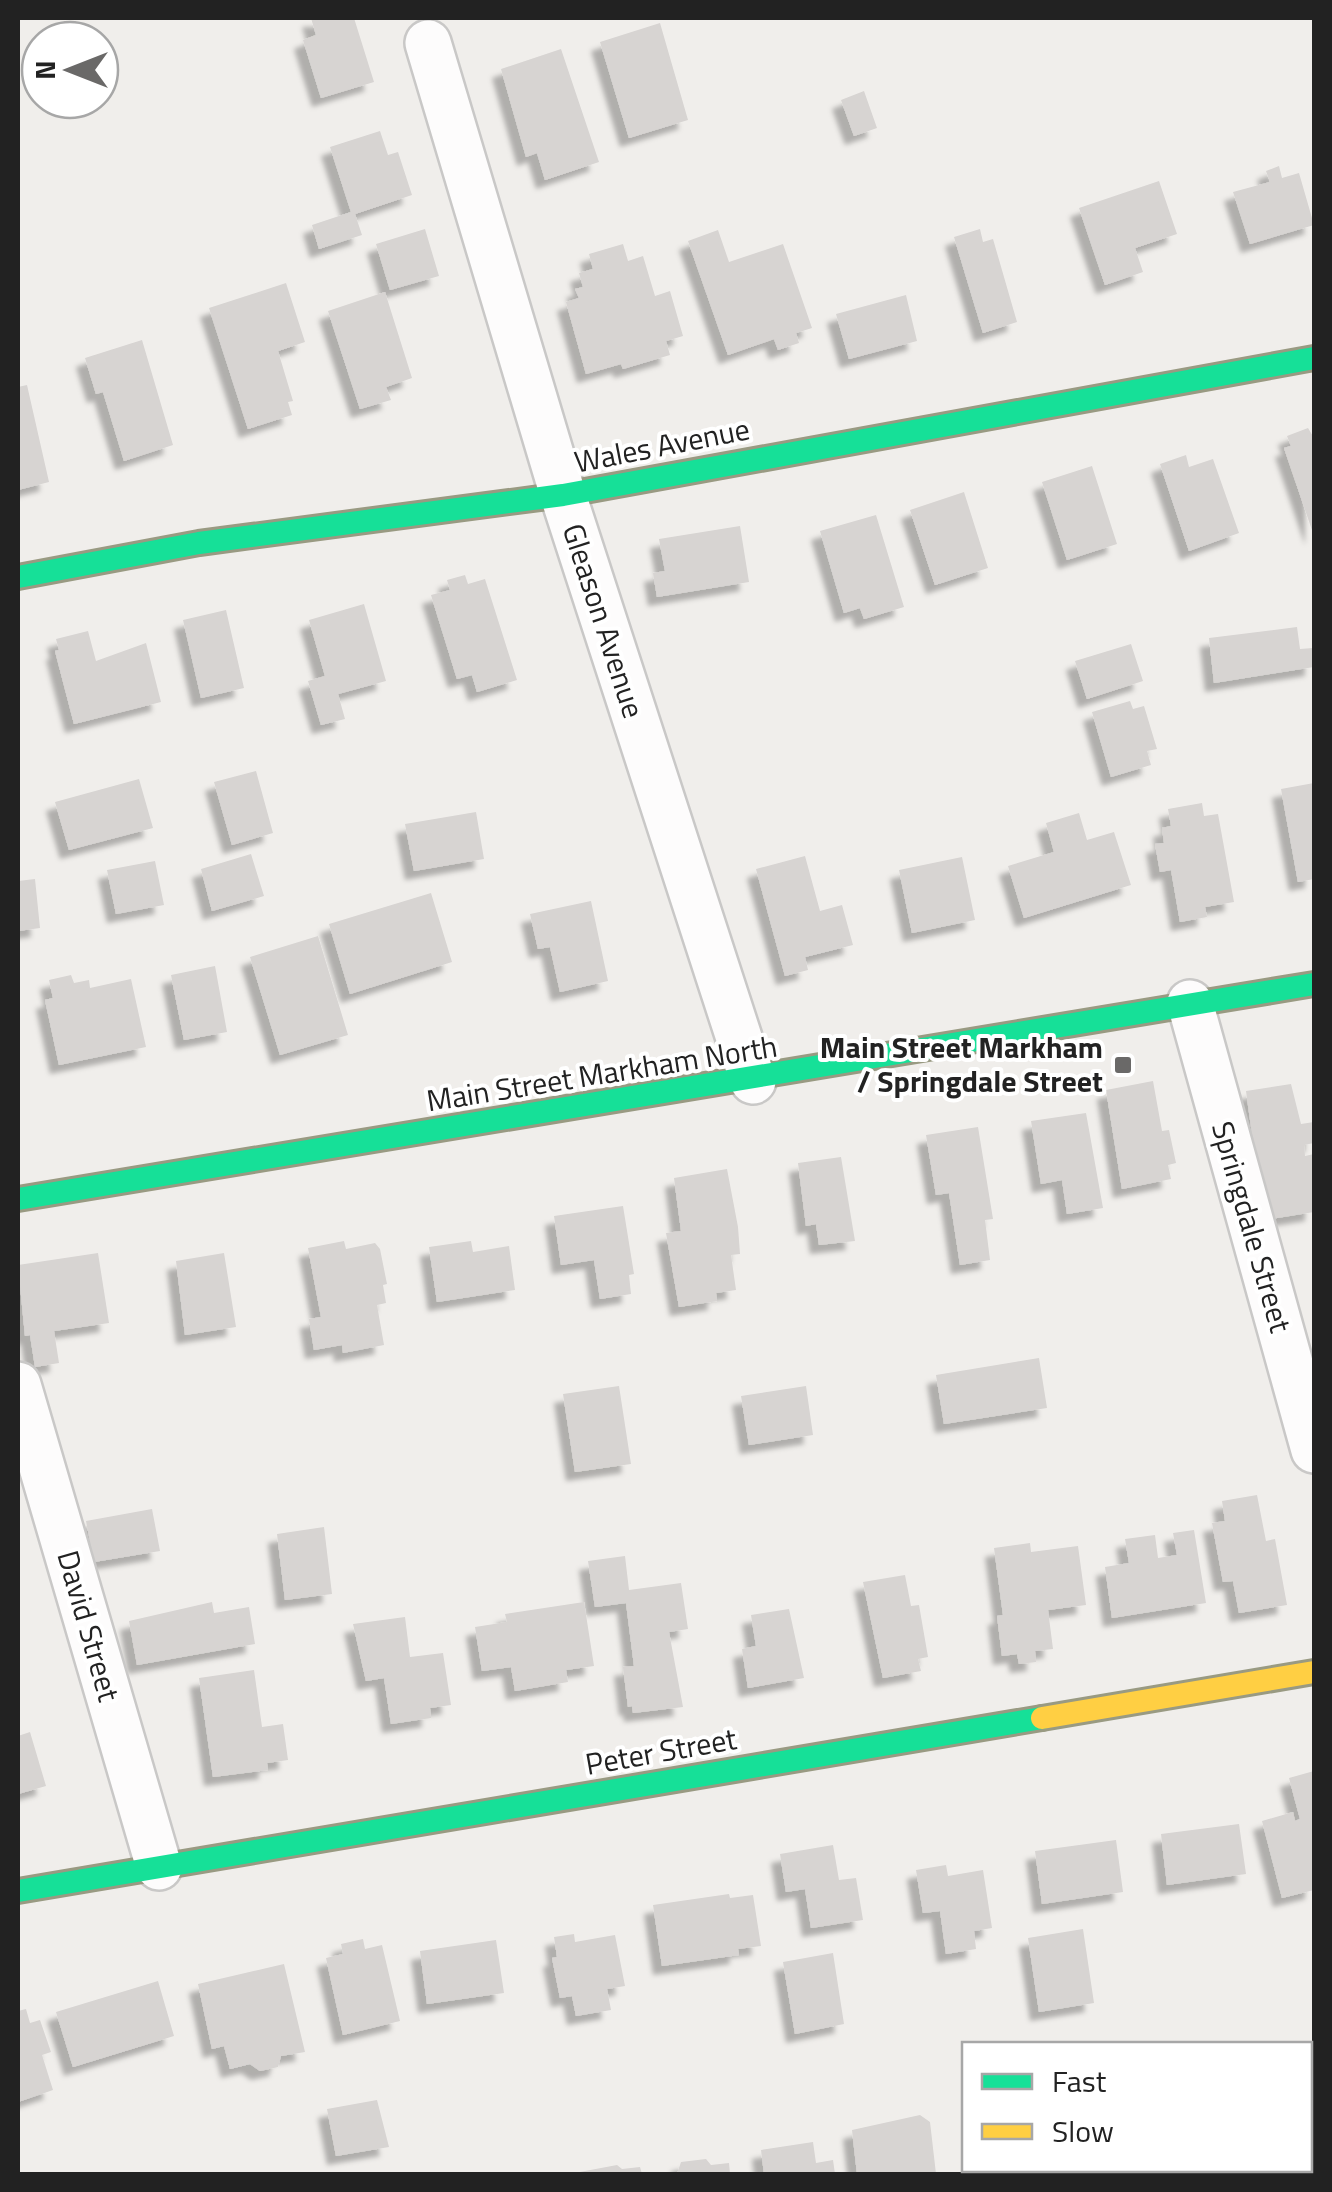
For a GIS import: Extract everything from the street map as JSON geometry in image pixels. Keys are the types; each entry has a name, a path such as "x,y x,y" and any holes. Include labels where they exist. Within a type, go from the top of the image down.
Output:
{"street":[{"name":"Gleason Avenue","path":"428,42 563,495 753,1081"},
{"name":"Wales Avenue","path":"18,577 272,532 563,495 1314,358"},
{"name":"Main Street Markham North","path":"18,1199 753,1081 1314,984"},
{"name":"Springdale Street","path":"1190,1003 1314,1450"},
{"name":"David Street","path":"18,1385 159,1868"},
{"name":"Peter Street","path":"18,1892 1314,1672"}],"building":[{"path":"311,18 354,18 374,82 321,98 303,40 316,35"},
{"path":"660,23 688,120 629,138 600,42"},
{"path":"561,49 599,162 545,180 537,153 526,157 501,69"},
{"path":"864,91 877,128 854,136 841,100"},
{"path":"380,131 388,155 398,152 412,195 355,214 362,235 319,249 312,225 351,212 330,147"},
{"path":"1279,166 1282,178 1299,173 1314,225 1250,244 1233,192 1270,182 1266,171"},
{"path":"1159,181 1177,234 1135,248 1143,272 1105,285 1079,208"},
{"path":"425,229 439,276 390,290 376,244"},
{"path":"980,229 983,242 993,239 1017,322 983,333 954,237"},
{"path":"718,230 729,262 783,244 812,328 796,333 799,343 778,350 774,339 728,355 688,241"},
{"path":"623,244 628,261 643,256 655,296 670,291 683,336 666,341 670,355 623,369 621,364 586,374 566,302 579,298 575,289 583,287 579,273 593,269 589,254"},
{"path":"286,283 305,342 278,351 293,401 288,402 292,415 248,429 209,308"},
{"path":"385,292 412,378 386,387 391,400 360,409 328,311"},
{"path":"906,295 917,341 849,359 836,314"},
{"path":"142,340 173,445 124,461 103,392 96,394 85,358"},
{"path":"27,385 49,482 18,490 18,387"},
{"path":"1308,428 1314,438 1314,536 1284,448 1291,446 1287,436"},
{"path":"1186,455 1189,467 1213,459 1239,533 1189,551 1160,464"},
{"path":"1092,466 1117,544 1067,560 1042,482"},
{"path":"964,492 988,568 935,585 910,510"},
{"path":"876,515 904,607 864,619 860,608 844,613 820,531"},
{"path":"740,526 749,582 657,597 653,573 665,571 659,539"},
{"path":"465,575 468,584 485,579 517,680 477,692 472,675 457,679 431,595 450,590 447,580"},
{"path":"364,604 386,681 338,694 345,719 321,725 308,681 325,676 309,620"},
{"path":"226,610 244,688 201,698 183,620"},
{"path":"1297,627 1300,649 1313,648 1314,667 1214,683 1209,638"},
{"path":"88,631 96,661 146,643 161,702 74,724 55,651 59,650 56,639"},
{"path":"1131,644 1143,681 1087,699 1075,661"},
{"path":"1130,701 1133,709 1144,706 1157,749 1147,751 1151,765 1111,777 1092,712"},
{"path":"256,771 273,833 232,845 214,782"},
{"path":"139,779 153,828 69,850 55,802"},
{"path":"1314,783 1314,879 1298,882 1281,789"},
{"path":"1202,803 1204,816 1218,814 1234,902 1205,907 1207,917 1180,922 1171,870 1160,872 1155,844 1164,843 1162,828 1171,826 1168,809"},
{"path":"476,812 484,859 414,871 405,824"},
{"path":"1079,813 1087,840 1114,832 1131,885 1024,918 1008,866 1054,852 1046,823"},
{"path":"251,854 264,896 212,911 201,869"},
{"path":"805,856 820,911 842,905 853,945 805,957 808,970 785,976 756,869"},
{"path":"962,857 975,920 912,933 899,870"},
{"path":"155,861 164,905 116,914 107,870"},
{"path":"35,879 40,928 18,931 18,881"},
{"path":"431,893 452,962 350,994 329,924"},
{"path":"591,901 608,981 560,992 550,947 538,949 530,914"},
{"path":"318,936 348,1035 280,1055 250,957"},
{"path":"215,966 227,1032 184,1040 171,975"},
{"path":"71,975 74,983 89,980 90,988 131,979 146,1047 59,1065 45,1000 53,998 49,980"},
{"path":"1153,1081 1162,1131 1169,1130 1176,1163 1168,1165 1171,1179 1122,1189 1106,1090"},
{"path":"1291,1084 1301,1124 1314,1122 1314,1143 1304,1145 1305,1156 1314,1154 1314,1212 1271,1219 1266,1185 1259,1185 1246,1091"},
{"path":"1086,1113 1103,1208 1067,1214 1062,1180 1041,1184 1031,1121"},
{"path":"978,1127 993,1219 985,1220 990,1260 960,1265 949,1193 936,1195 926,1135"},
{"path":"841,1157 855,1241 819,1245 816,1224 806,1226 798,1163"},
{"path":"727,1169 738,1227 740,1254 731,1255 736,1290 716,1293 717,1301 679,1307 666,1233 681,1231 674,1178"},
{"path":"623,1206 634,1274 629,1275 631,1294 600,1299 594,1260 561,1265 554,1216"},
{"path":"344,1241 346,1249 375,1243 380,1249 387,1284 383,1285 386,1303 377,1305 384,1345 343,1353 342,1345 314,1350 309,1319 321,1317 308,1248"},
{"path":"471,1241 473,1252 509,1246 515,1290 437,1302 429,1247"},
{"path":"98,1253 109,1323 54,1331 59,1363 35,1367 30,1335 25,1336 18,1265"},
{"path":"224,1253 236,1327 185,1335 176,1261"},
{"path":"1039,1358 1047,1408 944,1424 936,1375"},
{"path":"619,1386 631,1464 575,1472 563,1394"},
{"path":"806,1386 813,1435 749,1445 741,1396"},
{"path":"1257,1495 1266,1541 1275,1539 1287,1605 1239,1613 1233,1581 1223,1582 1212,1523 1225,1521 1222,1501"},
{"path":"152,1509 160,1551 94,1562 86,1521"},
{"path":"324,1527 332,1594 285,1600 277,1534"},
{"path":"1194,1530 1206,1603 1112,1618 1105,1567 1129,1563 1125,1539 1155,1535 1158,1558 1177,1555 1173,1533"},
{"path":"1030,1543 1031,1552 1078,1546 1086,1605 1048,1610 1053,1649 1035,1651 1036,1662 1019,1664 1017,1654 1002,1656 997,1616 1003,1615 994,1548"},
{"path":"625,1556 629,1590 681,1583 688,1629 669,1632 683,1707 633,1713 632,1706 628,1707 623,1667 634,1666 626,1603 595,1607 588,1561"},
{"path":"905,1575 911,1606 919,1605 928,1657 918,1659 921,1671 883,1678 863,1582"},
{"path":"212,1602 214,1613 249,1607 255,1644 137,1665 129,1621"},
{"path":"584,1602 594,1666 566,1670 568,1682 515,1691 511,1667 482,1671 475,1627 507,1622 505,1614"},
{"path":"789,1609 804,1678 748,1688 742,1649 756,1646 751,1615"},
{"path":"405,1617 410,1657 443,1653 451,1705 430,1708 431,1718 391,1724 384,1678 366,1681 353,1624"},
{"path":"254,1670 262,1727 283,1724 288,1760 267,1763 268,1770 213,1777 199,1678"},
{"path":"30,1732 46,1786 18,1794 18,1736"},
{"path":"1314,1771 1314,1890 1282,1898 1262,1821 1293,1812 1295,1821 1300,1819 1289,1778"},
{"path":"1239,1824 1246,1874 1167,1885 1161,1834"},
{"path":"1116,1840 1123,1892 1042,1904 1035,1851"},
{"path":"833,1845 839,1880 856,1878 863,1920 811,1928 805,1889 786,1892 780,1854"},
{"path":"946,1865 948,1876 983,1870 992,1928 974,1931 976,1949 946,1954 940,1911 923,1913 916,1870"},
{"path":"729,1894 730,1898 753,1895 761,1946 738,1949 739,1955 662,1966 653,1905"},
{"path":"1083,1929 1094,2003 1039,2012 1028,1938"},
{"path":"574,1934 575,1942 615,1935 625,1986 607,1989 611,2010 576,2016 572,1996 560,1998 552,1958 557,1957 554,1937"},
{"path":"363,1939 365,1949 382,1945 400,2021 343,2035 326,1958 343,1954 341,1944"},
{"path":"496,1940 504,1993 427,2004 420,1951"},
{"path":"833,1953 844,2024 795,2034 783,1962"},
{"path":"284,1964 305,2052 281,2056 278,2067 260,2071 250,2064 230,2069 224,2046 212,2049 198,1984"},
{"path":"158,1981 174,2036 73,2067 56,2012"},
{"path":"26,2009 30,2023 40,2020 51,2052 42,2055 53,2090 18,2102 18,2011"},
{"path":"1314,2062 1314,2161 1312,2112"},
{"path":"377,2100 389,2147 336,2156 327,2109"},
{"path":"920,2115 930,2122 936,2174 857,2174 852,2130"},
{"path":"813,2142 816,2163 833,2160 835,2174 764,2174 761,2150"},
{"path":"706,2159 711,2165 729,2163 730,2174 677,2174 681,2162"},
{"path":"617,2165 622,2169 640,2167 642,2174 569,2174"},
{"path":"972,2172 1042,2172 1041,2174"}],"traffic: fast":[{"path":"18,577 199,543 563,495 1314,358"},
{"path":"18,1199 1314,984"},
{"path":"18,1891 1042,1718"}],"traffic: slow":[{"path":"1042,1718 1314,1672"}],"place":[{"name":"Main Street Markham / Springdale Street","path":"1123,1065"}]}
